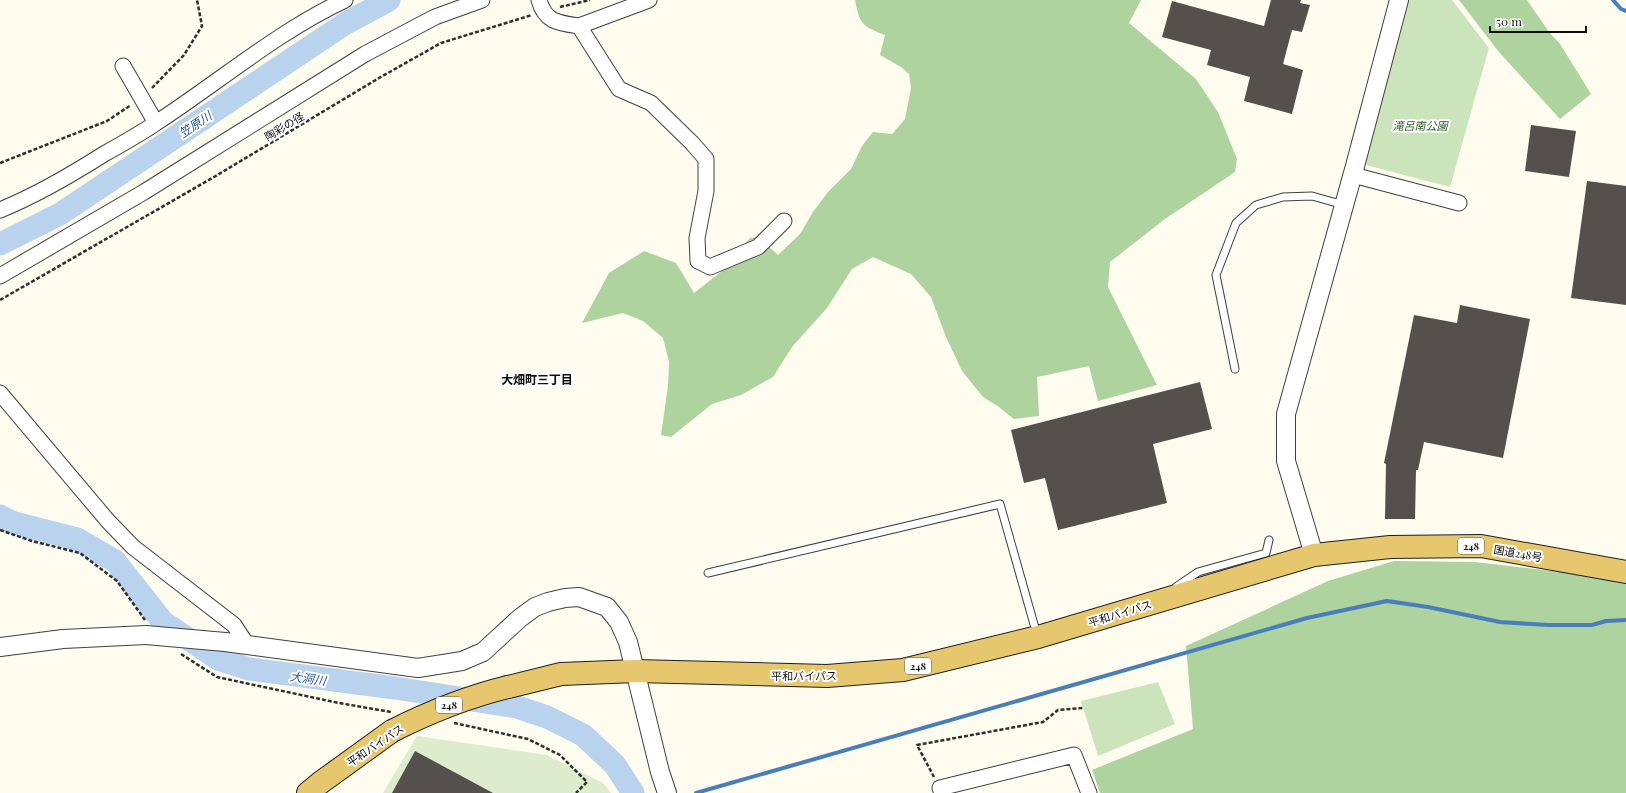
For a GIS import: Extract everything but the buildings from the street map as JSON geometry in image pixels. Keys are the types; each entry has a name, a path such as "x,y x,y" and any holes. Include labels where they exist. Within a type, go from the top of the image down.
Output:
{"highway":[{"name":"国道248号","path":"1314,555 1390,547 1481,546 1626,572"},
{"name":"平和バイパス","path":"308,793 392,722 429,712 478,694 561,674 636,671 827,676 903,670 1038,637 1314,555"}],"street":[{"path":"0,210 31,197 156,123 317,13 345,0"},
{"path":"0,276 144,192 365,54 435,17 482,0"},
{"path":"540,6 557,22 579,26 649,0"},
{"path":"1314,555 1286,461 1286,414 1353,175 1399,0"},
{"path":"579,26 619,89 651,103 692,143 706,159 706,191 697,238 698,261 710,267 758,247 784,221"},
{"path":"123,66 156,123"},
{"path":"1353,175 1459,203"},
{"path":"0,393 106,520 133,547 234,625 247,645"},
{"path":"0,647 146,628 225,642 418,668 462,661 483,652 534,607 565,598 579,597 608,607 620,622 628,642 636,671 660,772 667,793"},
{"path":"941,790 1074,755 1089,793"}],"lane":[{"path":"1235,369 1216,275 1236,223 1256,205 1283,196 1312,196 1344,205"},
{"path":"708,574 1000,504 1038,637"},
{"path":"1154,602 1198,572 1266,553 1269,540"}],"path":[{"path":"0,163 108,121 141,98 184,55 202,26 197,0"},
{"name":"陶彩の径","path":"0,300 214,177 379,78 441,43 509,23 540,6 590,0"},
{"path":"0,530 32,541 80,553 117,581 146,628"},
{"path":"177,650 217,677 339,703 392,722"},
{"path":"941,790 917,745 1043,722 1058,710 1083,708"},
{"path":"447,722 528,739 560,755 587,782 576,793"}],"green space":[{"path":"855,0 1141,0 1129,23 1196,79 1218,112 1237,159 1235,172 1165,219 1110,262 1108,287 1157,385 1098,401 1089,366 1037,377 1039,416 1014,419 983,397 962,371 946,337 931,297 911,274 873,257 852,269 827,308 792,347 773,377 741,395 712,404 671,437 661,435 668,386 669,362 663,338 643,321 623,313 582,323 609,273 644,251 676,263 694,293 722,271 750,238 758,237 778,255 800,234 813,212 828,192 851,169 862,146 873,132 892,134 905,119 911,88 909,74 901,67 880,55 885,35 863,24"},
{"name":"滝呂南公園","path":"1409,0 1452,0 1489,48 1450,187 1362,164"},
{"path":"1459,0 1527,0 1549,32 1560,44 1591,94 1560,119 1498,51"},
{"path":"1394,561 1475,562 1613,578 1626,578 1626,793 1100,793 1092,770 1193,729 1186,646 1328,581"},
{"path":"1158,682 1175,724 1098,756 1081,701"},
{"path":"417,736 547,755 603,783 611,793 383,793"}],"waterway":[{"name":"笠原川","path":"0,244 60,214 346,23 389,0"},
{"path":"1613,0 1621,9 1626,11"},
{"name":"大洞川","path":"0,516 14,523 77,539 115,561 163,622 218,659 249,669 395,688 517,707 547,717 583,735 615,765 633,793"},
{"path":"696,793 1307,618 1387,601 1428,607 1500,622 1548,625 1592,625 1606,621 1626,620"}],"district":[{"name":"大畑町三丁目","path":"537,379"}]}
